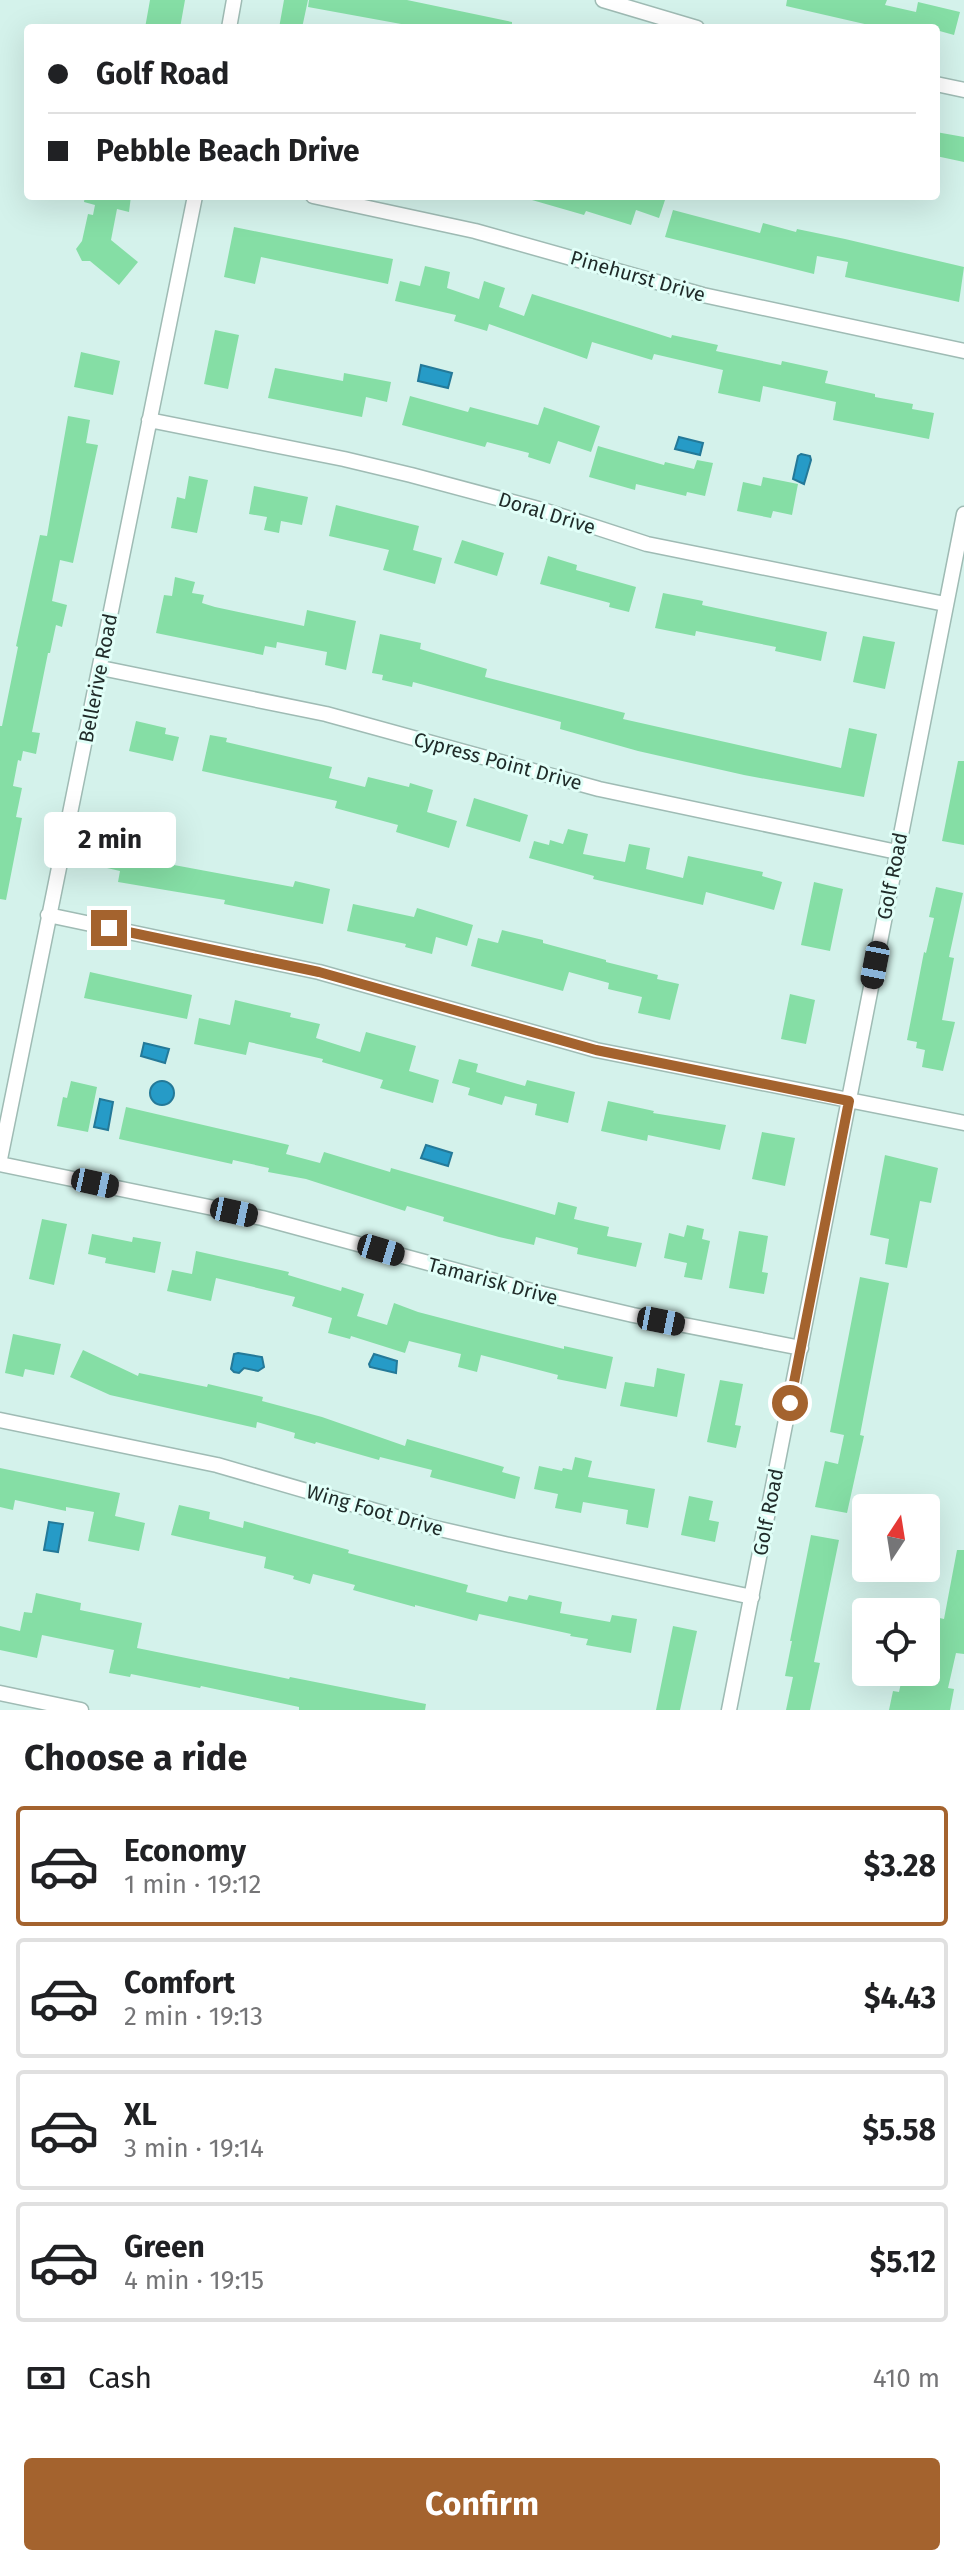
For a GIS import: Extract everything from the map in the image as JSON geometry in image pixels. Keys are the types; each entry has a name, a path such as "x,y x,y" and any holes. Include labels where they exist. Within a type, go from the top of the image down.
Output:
{"street":[{"path":"230,24 234,0"},
{"path":"603,0 684,24"},
{"path":"940,85 964,90"},
{"name":"Bellerive Road","path":"0,1161 194,200"},
{"name":"Pinehurst Drive","path":"332,200 475,231 703,295 964,351"},
{"name":"Doral Drive","path":"149,420 411,475 546,511 647,544 945,604"},
{"name":"Golf Road","path":"729,1710 964,514"},
{"name":"Cypress Point Drive","path":"101,668 326,714 599,789 897,852"},
{"path":"48,915 319,972 596,1050 964,1123"},
{"name":"Tamarisk Drive","path":"0,1161 262,1218 543,1294 801,1348"},
{"name":"Wing Foot Drive","path":"0,1420 217,1465 431,1527 752,1597"},
{"path":"0,1693 81,1710"}],"water":[{"path":"421,365 452,373 448,388 418,381"},
{"path":"679,437 703,443 700,455 675,449"},
{"path":"801,454 810,456 811,460 804,484 793,479"},
{"path":"138,821 144,827 142,835 129,839 127,843 118,842 117,836 124,825"},
{"path":"144,1043 169,1049 165,1063 141,1056"},
{"path":"162,1081 173,1088 174,1093 167,1104 162,1105 151,1098 150,1093 157,1082"},
{"path":"100,1099 113,1102 108,1130 94,1127"},
{"path":"426,1145 452,1153 448,1166 421,1158"},
{"path":"234,1354 262,1357 264,1367 258,1371 244,1368 239,1373 234,1372 231,1369"},
{"path":"374,1354 397,1361 396,1373 370,1367"},
{"path":"49,1522 63,1524 58,1552 44,1550"}],"building":[{"path":"150,0 185,0 181,24 146,24"},
{"path":"284,0 308,0 303,24 280,24"},
{"path":"309,0 407,0 512,24 401,24 308,7"},
{"path":"787,0 887,0 885,5 916,12 918,2 960,12 954,35 940,31 940,24 865,24 786,6"},
{"path":"940,133 964,137 964,162 940,157"},
{"path":"130,200 129,212 117,209 111,240 138,262 119,285 90,261 82,261 76,249 82,241 88,214 93,215 95,205 84,202"},
{"path":"532,200 665,200 659,218 636,210 631,225 586,211 584,215"},
{"path":"673,210 760,233 763,223 964,267 959,302 845,277 848,262 817,256 814,274 665,237"},
{"path":"234,227 393,259 388,284 261,257 255,284 224,277"},
{"path":"425,266 450,272 447,288 479,299 484,281 505,288 499,307 524,316 532,294 671,338 672,335 718,345 716,351 828,371 825,383 913,404 912,409 934,413 929,439 833,420 836,402 763,386 760,402 718,393 723,370 654,354 652,360 592,342 587,359 489,324 487,331 454,321 456,315 395,301 400,281 420,286"},
{"path":"215,330 239,335 228,389 204,384"},
{"path":"81,352 120,361 113,395 74,387"},
{"path":"275,368 343,381 344,373 391,382 387,402 366,397 362,417 268,398"},
{"path":"410,396 468,412 470,407 538,425 544,407 600,426 591,452 558,441 550,464 528,457 529,453 487,442 485,447 402,425"},
{"path":"68,416 90,420 86,443 98,445 73,563 60,560 52,601 67,605 62,627 56,625 48,653 32,732 40,733 36,754 23,751 21,761 18,760 13,786 22,788 16,817 22,818 6,900 0,899 0,726 40,535 47,536"},
{"path":"598,446 664,465 665,462 694,469 697,460 713,463 705,496 687,492 686,496 636,484 635,490 589,477"},
{"path":"189,476 208,480 197,533 171,528 177,497 185,499"},
{"path":"763,477 798,484 792,515 773,511 771,518 737,511 743,482 761,486"},
{"path":"254,486 308,497 302,525 281,521 279,533 264,530 267,517 249,514"},
{"path":"336,505 419,526 413,550 442,558 435,584 383,570 389,550 329,536"},
{"path":"462,540 504,553 497,576 454,563"},
{"path":"548,556 577,565 576,570 636,587 629,612 609,607 610,603 540,584"},
{"path":"175,577 195,582 192,593 204,595 202,603 215,607 304,626 307,610 356,621 346,670 325,665 327,652 277,642 276,648 265,646 263,655 156,633 164,595 172,596"},
{"path":"663,593 703,601 702,605 827,632 821,661 775,651 776,647 696,631 695,636 655,628"},
{"path":"380,634 421,643 420,649 487,669 485,677 625,713 623,719 841,768 849,728 877,734 864,797 638,751 560,729 561,722 413,682 412,687 382,680 383,675 372,673"},
{"path":"863,636 895,642 885,689 853,682"},
{"path":"136,721 166,728 165,734 179,737 173,761 129,751"},
{"path":"210,735 227,738 226,742 332,767 329,778 365,787 368,777 433,790 427,812 457,821 449,848 396,832 398,825 335,808 337,801 202,771"},
{"path":"958,761 964,761 964,845 942,841"},
{"path":"474,798 528,815 520,842 466,826"},
{"path":"568,829 588,834 583,854 625,862 629,844 650,848 646,869 683,878 688,856 763,872 762,876 782,882 774,910 706,892 703,905 593,879 594,876 529,858 534,841 549,845 550,840 563,844"},
{"path":"111,848 148,855 147,860 293,887 295,881 330,889 323,924 224,904 225,900 118,882 120,871 107,868"},
{"path":"814,882 843,889 830,951 801,945"},
{"path":"936,887 963,893 949,957 954,958 942,1020 955,1022 943,1071 922,1067 925,1050 916,1048 917,1042 907,1040 924,952 934,918 929,917"},
{"path":"353,904 414,917 417,908 473,925 467,946 436,937 432,954 405,947 406,944 347,931"},
{"path":"502,930 658,975 657,979 679,984 670,1020 638,1013 642,997 608,989 609,983 569,972 563,991 471,966 478,938 498,943"},
{"path":"90,972 192,995 187,1019 84,998"},
{"path":"790,994 815,1000 806,1044 781,1039"},
{"path":"235,1000 291,1013 290,1017 320,1024 316,1038 360,1052 366,1032 416,1046 409,1071 439,1080 433,1103 380,1088 383,1080 322,1062 323,1059 249,1042 246,1055 194,1044 199,1018 230,1025"},
{"path":"459,1059 478,1064 476,1072 525,1086 527,1080 575,1092 568,1123 535,1115 537,1104 505,1096 502,1105 468,1095 470,1088 452,1083"},
{"path":"71,1081 97,1087 88,1132 57,1126 63,1097 67,1098"},
{"path":"608,1101 653,1113 726,1125 720,1150 648,1135 647,1141 601,1131"},
{"path":"126,1107 289,1145 286,1154 320,1163 324,1152 555,1215 558,1202 577,1207 574,1219 609,1227 607,1236 642,1243 636,1267 577,1254 578,1248 536,1237 534,1245 499,1237 443,1221 444,1217 407,1206 405,1211 306,1179 268,1172 269,1168 233,1160 232,1164 119,1139"},
{"path":"762,1132 795,1138 785,1186 752,1179"},
{"path":"885,1155 938,1168 931,1203 920,1201 907,1268 885,1264 889,1239 870,1235"},
{"path":"42,1219 67,1224 54,1285 29,1279"},
{"path":"687,1225 704,1229 702,1239 710,1241 702,1280 684,1277 687,1263 664,1258 669,1233 684,1237"},
{"path":"739,1231 768,1236 762,1272 768,1273 764,1294 729,1288"},
{"path":"92,1234 132,1242 133,1237 161,1242 155,1273 105,1263 106,1258 88,1254"},
{"path":"196,1251 289,1272 288,1275 341,1291 342,1287 364,1294 357,1316 387,1325 394,1303 418,1312 564,1349 564,1346 613,1357 606,1389 557,1379 558,1375 481,1355 477,1372 458,1367 461,1354 409,1341 405,1353 351,1336 350,1339 328,1333 332,1318 292,1306 295,1297 216,1278 211,1301 167,1291 172,1270 192,1274"},
{"path":"860,1277 889,1283 860,1435 864,1436 847,1513 815,1507 825,1461 838,1464 844,1435 830,1432"},
{"path":"13,1334 61,1344 54,1375 25,1369 23,1377 5,1373"},
{"path":"83,1350 138,1376 139,1373 207,1387 208,1384 263,1397 262,1401 322,1417 405,1446 407,1439 504,1467 502,1472 520,1477 515,1499 430,1477 432,1470 294,1438 295,1433 257,1422 256,1428 110,1395 70,1377"},
{"path":"657,1368 685,1374 677,1417 620,1406 625,1382 654,1387"},
{"path":"720,1380 743,1384 735,1425 741,1426 736,1448 707,1442"},
{"path":"575,1457 592,1461 588,1477 655,1489 648,1528 626,1524 628,1510 583,1502 581,1513 555,1508 558,1494 534,1489 539,1466 572,1470"},
{"path":"0,1468 120,1493 115,1516 145,1523 139,1551 88,1541 94,1512 66,1507 66,1511 15,1500 13,1510 0,1507"},
{"path":"689,1496 713,1501 709,1520 719,1522 715,1542 681,1535"},
{"path":"179,1505 210,1512 209,1519 243,1528 244,1521 468,1585 466,1592 507,1602 509,1596 527,1600 529,1595 562,1602 560,1613 610,1622 612,1615 637,1619 631,1653 586,1645 588,1639 571,1634 479,1614 477,1621 415,1607 353,1590 355,1585 313,1574 310,1584 293,1579 294,1576 264,1568 266,1557 171,1535"},
{"path":"811,1535 839,1540 814,1662 820,1663 810,1710 786,1710 793,1677 785,1676 790,1641"},
{"path":"957,1550 964,1550 964,1654 956,1653 948,1688 954,1689 950,1710 889,1710 893,1691 899,1692 900,1686 940,1686 940,1618 944,1619"},
{"path":"36,1593 81,1603 80,1610 142,1623 137,1648 426,1704 425,1710 299,1710 299,1707 201,1686 109,1673 114,1650 42,1635 37,1658 0,1650 0,1626 20,1631 24,1612 32,1613"},
{"path":"673,1626 697,1631 680,1710 656,1710"}],"route":[{"path":"109,928 319,972 596,1050 849,1101 790,1403"}]}
